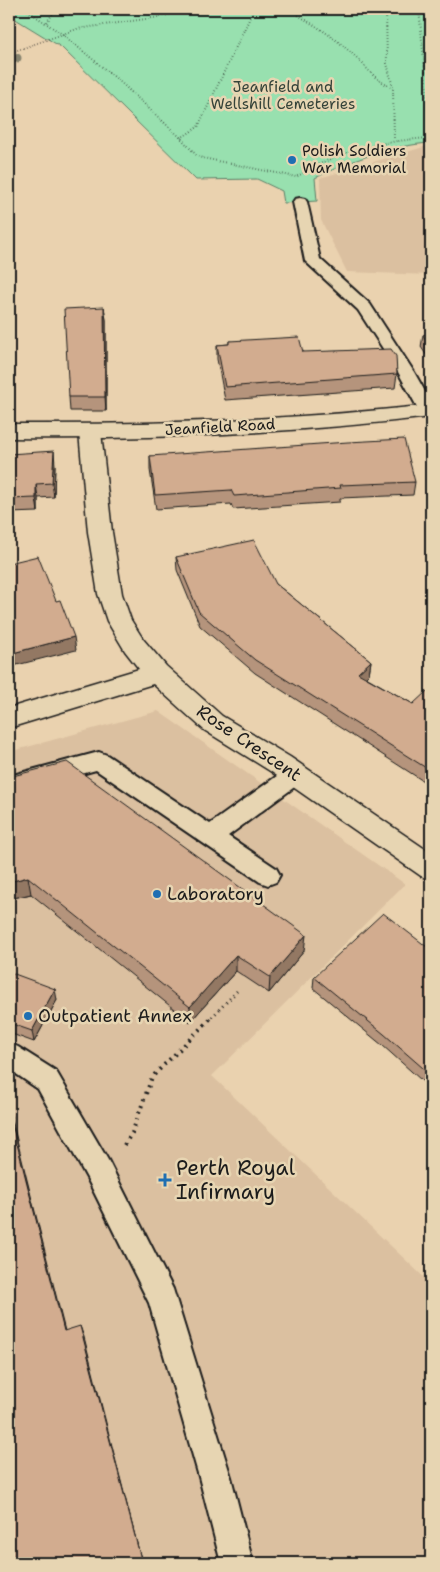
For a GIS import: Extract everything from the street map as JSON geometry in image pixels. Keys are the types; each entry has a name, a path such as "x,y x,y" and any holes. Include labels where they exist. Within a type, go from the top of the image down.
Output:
{"street":[{"name":"Jeanfield Road","path":"9,432 90,432 263,426 430,411"},
{"name":"Rose Crescent","path":"90,432 100,532 110,594 119,621 134,645 157,673 213,723 296,774 431,868"},
{"path":"9,718 110,689 157,673"}],"lane":[{"path":"300,202 314,261 364,307 430,411"},
{"path":"9,785 99,761 268,875"},
{"path":"211,836 296,774"},
{"path":"9,1055 47,1080 98,1170 163,1299 237,1563"}],"path":[{"path":"25,9 47,22 118,80 181,138 198,158 296,177 316,165 351,149 394,139 431,138"},
{"path":"47,22 56,9"},
{"path":"9,53 77,29 159,17 192,9"},
{"path":"181,138 198,127 254,9"},
{"path":"288,9 316,26 350,51 377,81 392,88"},
{"path":"386,9 387,62 392,88 394,139"},
{"path":"419,9 431,119"},
{"path":"98,1170 119,1151 132,1133 152,1077 239,989"}],"shaded area":[{"path":"431,146 431,275 347,272 321,220 320,178"},
{"name":"Perth Royal Infirmary","path":"158,711 405,884 212,1076 431,1284 431,1563 9,1563 9,752"}],"green space":[{"name":"Jeanfield and Wellshill Cemeteries","path":"9,9 431,9 431,143 386,150 315,178 317,201 284,203 282,191 257,179 196,180 61,47 9,15"}],"building":[{"path":"104,307 105,397 69,397 64,309"},
{"path":"431,333 431,348 423,335"},
{"path":"299,337 303,352 391,349 396,356 397,374 225,387 217,345 229,344 229,341"},
{"path":"404,439 415,482 340,485 341,488 234,496 231,490 155,495 150,456"},
{"path":"54,451 52,483 36,484 36,498 9,499 9,454"},
{"path":"254,540 276,584 371,661 358,673 413,704 427,691 431,694 431,771 255,660 199,612 176,557"},
{"path":"38,556 56,601 60,600 74,637 9,654 9,563"},
{"name":"Laboratory","path":"67,762 306,935 270,977 236,955 190,1007 28,877 9,882 9,777"},
{"path":"383,913 431,950 431,1075 314,977"},
{"name":"Outpatient Annex","path":"9,972 55,989 32,1031 9,1023"},
{"path":"9,1112 64,1331 80,1326 142,1563 9,1563"}],"place":[{"name":"Polish Soldiers War Memorial","path":"292,160"},
{"name":"Laboratory","path":"157,894"},
{"name":"Outpatient Annex","path":"28,1016"},
{"name":"Perth Royal Infirmary","path":"165,1180"}]}
